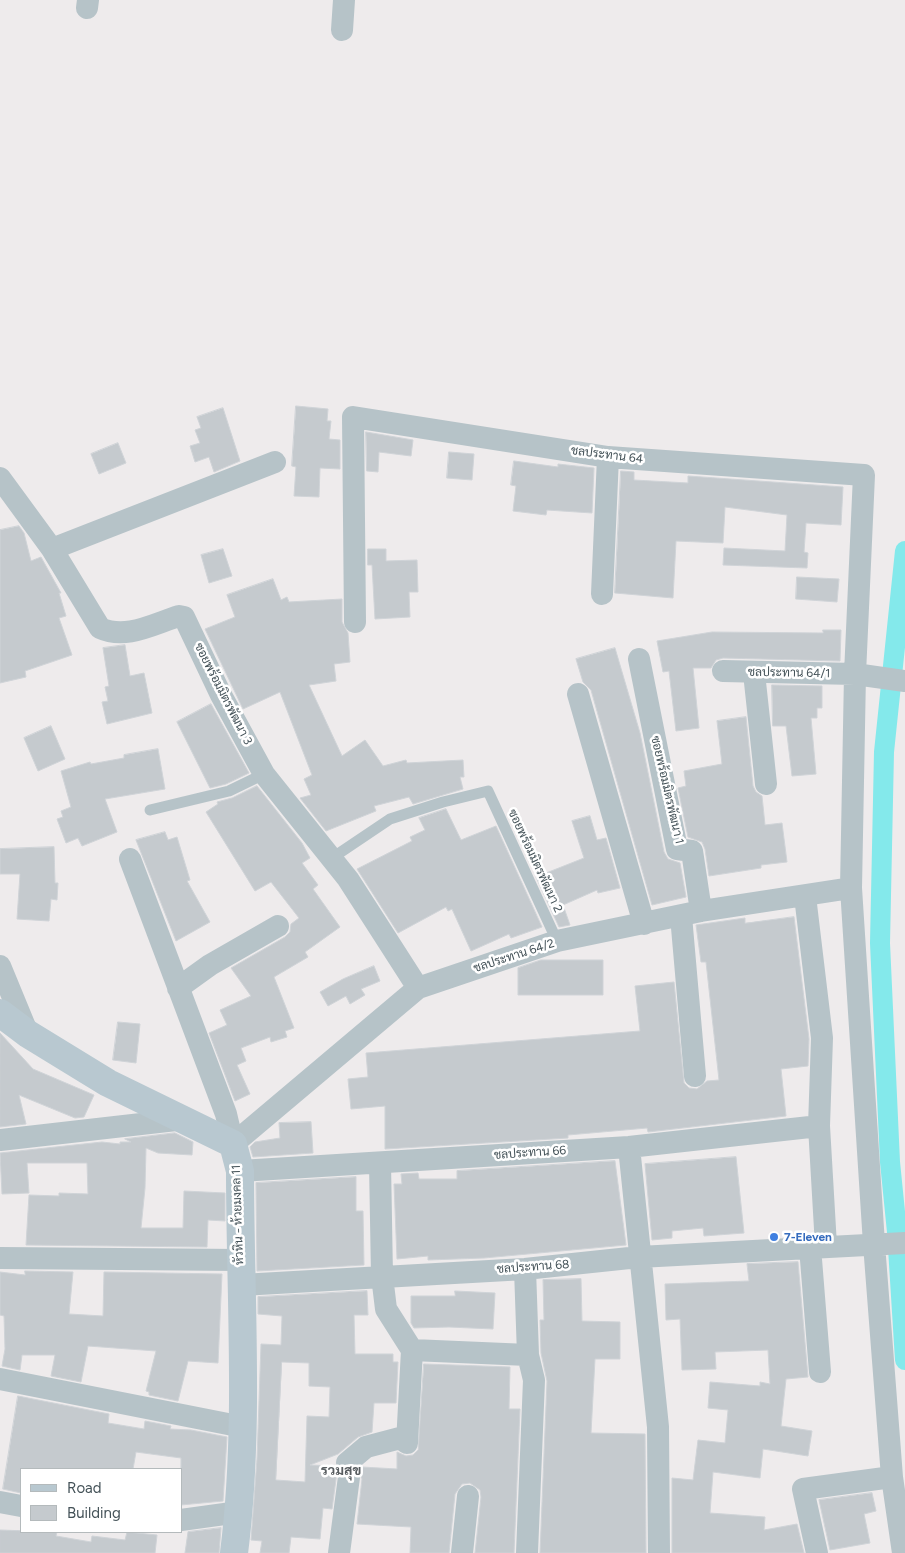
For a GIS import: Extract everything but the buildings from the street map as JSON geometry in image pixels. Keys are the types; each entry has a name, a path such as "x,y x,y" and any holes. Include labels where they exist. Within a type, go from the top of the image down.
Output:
{"street":[{"path":"342,30 344,0"},
{"name":"ชลประทาน 64","path":"355,622 353,417 608,457 864,475 855,674"},
{"path":"602,594 608,457"},
{"path":"52,549 275,462"},
{"name":"ซอยพร้อมมิตรพัฒนา 3","path":"0,478 52,549 100,628 112,634 123,634 178,616 184,617 220,695 264,774 348,879 418,988"},
{"name":"ซอยพร้อมมิตรพัฒนา 1","path":"639,659 677,849 692,851 691,914"},
{"name":"ชลประทาน 64/1","path":"723,671 754,674 855,674 905,681"},
{"path":"754,674 766,784"},
{"path":"855,674 851,888 874,1244 892,1477 903,1553"},
{"path":"578,694 644,924"},
{"path":"130,859 226,1114 233,1144"},
{"name":"ชลประทาน 64/2","path":"233,1144 418,988 557,941 691,914 851,888"},
{"path":"805,896 822,1038 818,1247 820,1372"},
{"path":"691,914 695,1076"},
{"path":"178,988 210,965 278,926"},
{"path":"0,966 28,1034"},
{"path":"0,1014 28,1034 108,1083 233,1144"},
{"path":"0,1140 185,1119"},
{"name":"ชลประทาน 66","path":"240,1171 629,1147 819,1126"},
{"name":"หัวหิน - ห้วยมงคล 11","path":"233,1144 240,1171 243,1427 239,1512 234,1553"},
{"path":"629,1147 658,1427 659,1553"},
{"path":"339,1553 348,1470 366,1448 400,1438 407,1442 412,1350 386,1310 382,1276 380,1163"},
{"name":"ชลประทาน 68","path":"0,1258 240,1272 382,1276 525,1269 639,1257 905,1243"},
{"path":"525,1269 528,1355 534,1380 527,1553"},
{"path":"412,1350 528,1355"},
{"path":"0,1379 243,1427"},
{"path":"817,1553 804,1489 892,1477"},
{"path":"462,1553 468,1496"},
{"path":"0,1502 20,1506"},
{"path":"182,1520 239,1512"}],"lane":[{"path":"150,810 229,791 264,774"},
{"name":"ซอยพร้อมมิตรพัฒนา 2","path":"332,858 390,819 443,802 488,791 557,941"}],"waterway":[{"path":"905,551 884,752 880,943 890,1162 897,1232 905,1360"}],"place":[{"name":"7-Eleven","path":"774,1237"}],"district":[{"name":"รวมสุข","path":"341,1471"}]}
